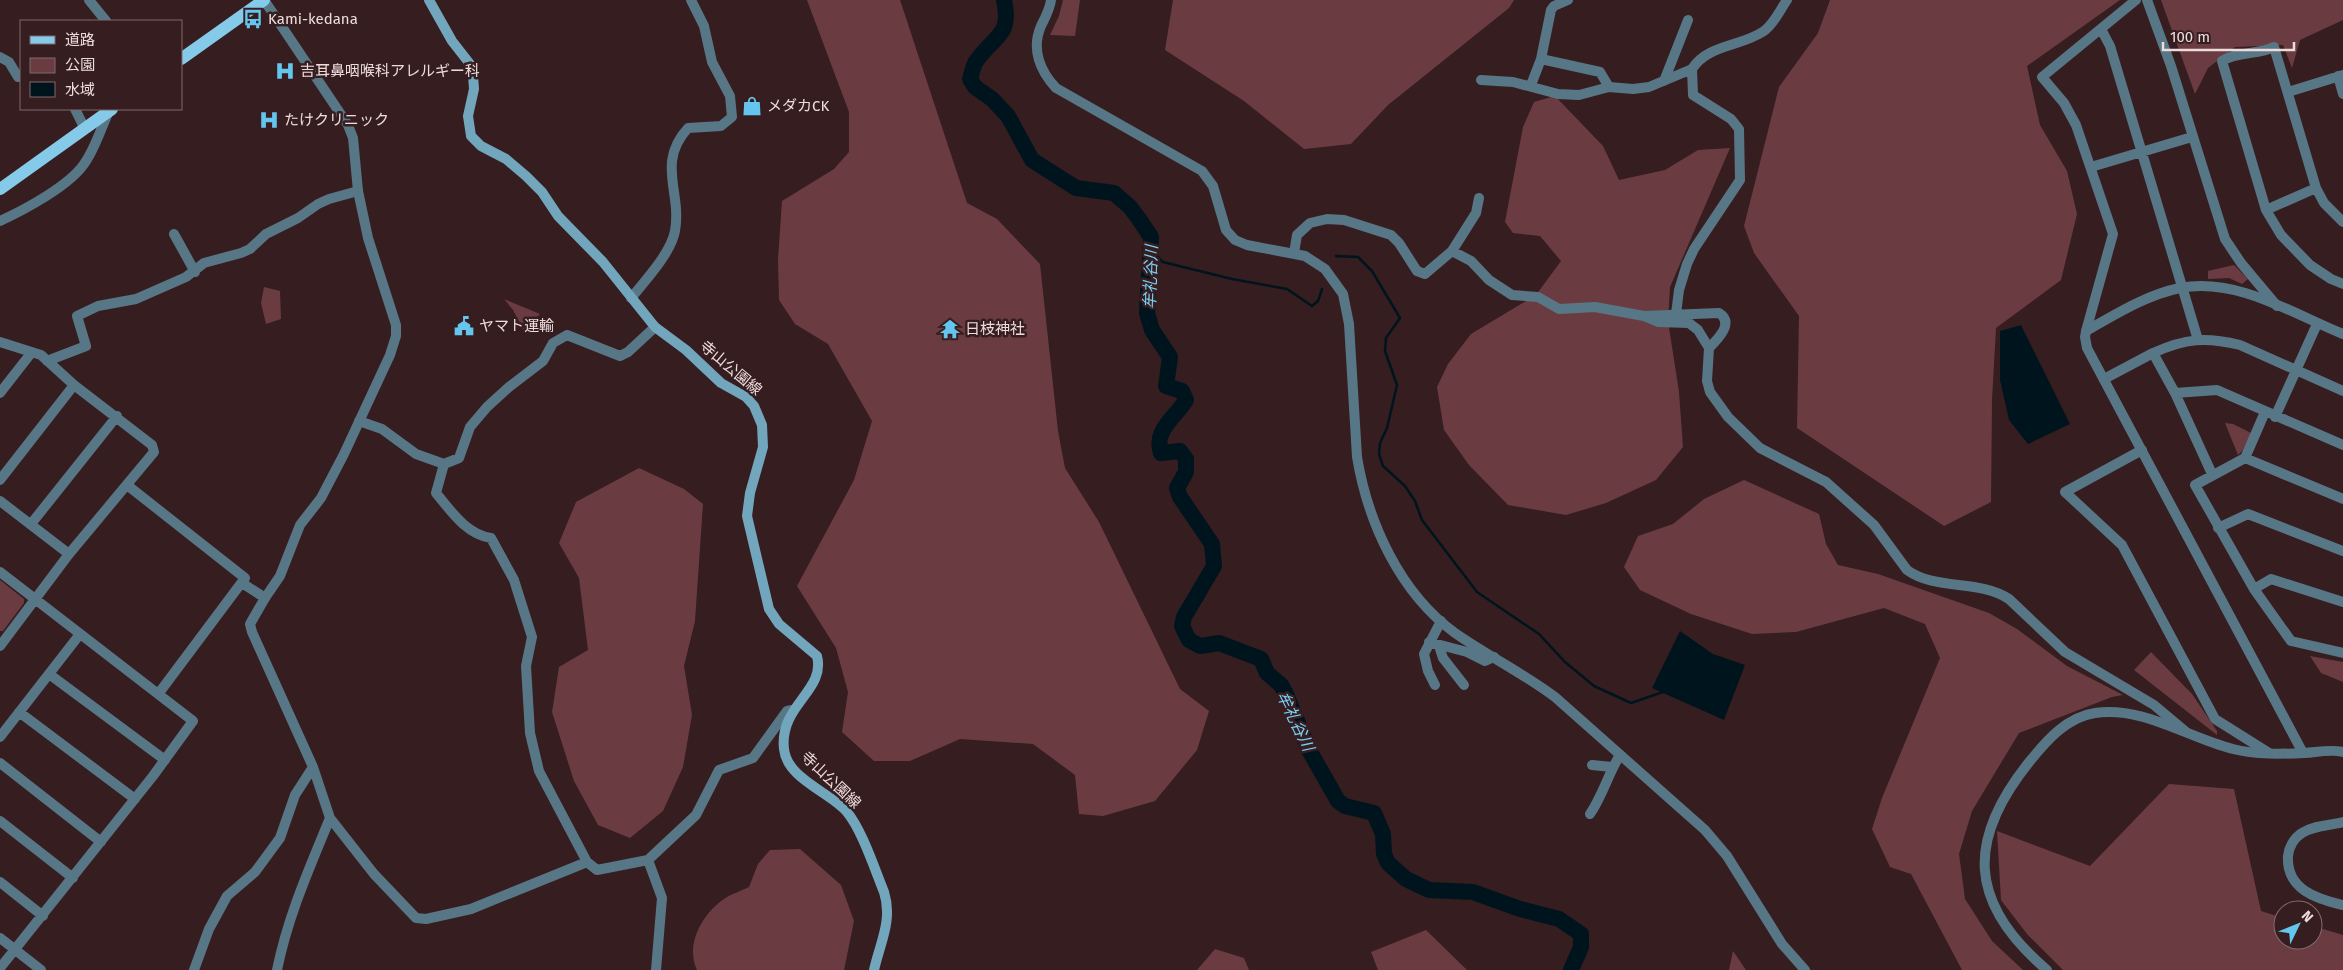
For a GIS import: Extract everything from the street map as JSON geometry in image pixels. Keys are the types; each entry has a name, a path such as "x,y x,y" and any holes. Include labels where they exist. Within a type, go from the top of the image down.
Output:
{"main road":[{"path":"182,58 264,0"},
{"name":"寺山公園線","path":"429,0 452,41 470,64 474,89 468,116 471,136 481,146 506,159 526,176 542,192 558,216 603,262 655,327 686,350 721,383 746,397 760,417 763,436 762,447 750,493 747,516 769,609 779,624 817,656 819,664 818,678 792,710 784,731 784,752 790,764 848,813 884,892 888,904 887,924 874,970"},
{"path":"0,189 110,110"}],"street":[{"path":"89,0 105,20"},
{"path":"264,0 348,125 353,138 358,191 368,238 396,325 390,355 320,498 300,525 280,576 250,624 252,632 313,767 330,818 374,874 416,918 426,919 471,909 587,862"},
{"path":"631,298 659,262 675,233 671,160 676,144 688,128 721,126 732,116 730,96 712,62 704,26 691,0"},
{"path":"1051,0 1040,29 1037,54 1046,77 1056,88 1202,171 1213,186 1226,230 1235,240 1247,245 1294,252 1305,256 1325,269 1343,294 1349,324 1357,457 1364,493 1387,550 1402,575 1424,604 1441,621 1494,657 1534,680 1555,697 1716,842 1782,944 1805,970"},
{"path":"1530,85 1541,59 1551,10 1554,6 1568,0"},
{"path":"1481,80 1530,85 1558,94 1579,95 1609,88 1633,90 1649,87 1692,69 1704,56 1766,30 1787,0"},
{"path":"2136,0 2042,77 2064,103 2076,125 2113,234 2086,331 2086,348 2304,753"},
{"path":"2147,0 2171,66 2225,239 2241,263 2277,306"},
{"path":"1664,81 1688,20"},
{"path":"2101,29 2110,46 2198,340"},
{"path":"2343,222 2324,203 2316,188 2274,47 2265,51 2229,57 2222,61 2266,210 2281,235 2310,265 2331,279 2343,284"},
{"path":"0,56 9,62 18,77 20,76"},
{"path":"1541,59 1600,72 1609,88"},
{"path":"1676,314 1679,290 1694,249 1740,180 1739,129 1731,119 1694,95 1692,69"},
{"path":"2288,92 2341,76 2343,94"},
{"path":"76,110 85,128"},
{"path":"0,221 55,189 78,172 89,156 110,110"},
{"path":"2091,167 2192,137"},
{"path":"2266,210 2316,188"},
{"path":"47,361 86,346 77,316 85,311 98,306 136,299 195,272 204,263 250,249 266,234 298,218 329,199 358,191"},
{"path":"1294,252 1297,235 1310,223 1327,219 1344,220 1390,235 1399,243 1417,272 1425,274 1452,251 1476,213 1480,198"},
{"path":"174,234 195,272"},
{"path":"1452,251 1471,261 1489,280 1512,295 1538,297 1559,309 1595,307 1644,316 1658,322 1688,323 1698,330 1709,348 1707,381 1710,392 1728,417 1760,448 1826,482 1874,525 1907,570 1914,575 1938,582 1999,592 2009,598 2065,652 2154,705 2185,732"},
{"path":"2086,331 2124,309 2166,292 2183,288 2213,287 2233,290 2343,334"},
{"path":"1644,316 1719,313 1723,315 1725,320 1723,334 1709,348"},
{"path":"2275,417 2317,324"},
{"path":"359,421 382,430 416,454 444,464 459,458 470,427 509,387 543,360 552,343 568,335 590,346 620,356 628,352 655,327"},
{"path":"2104,380 2153,353 2180,342 2212,339 2240,345 2343,391"},
{"path":"0,342 32,352 47,361 74,385 152,445 154,452 69,554 1,642"},
{"path":"0,394 32,352"},
{"path":"2153,353 2175,393 2212,474"},
{"path":"0,480 74,385"},
{"path":"2175,393 2216,390 2343,445"},
{"path":"2265,412 2245,458 2212,474 2195,485 2254,589 2291,641 2343,653"},
{"path":"31,524 116,416"},
{"path":"2142,450 2065,492 2122,545 2215,718 2270,753"},
{"path":"2245,458 2343,499"},
{"path":"444,464 436,493 462,524 480,537 491,538 514,580 527,616 532,637 526,666 534,753 539,771 587,862 596,870 648,860 696,814 719,770 753,758 786,711 792,710"},
{"path":"127,485 245,578 159,692"},
{"path":"0,501 69,554"},
{"path":"2218,528 2248,514 2343,551"},
{"path":"0,572 159,692 193,720 165,760 0,968"},
{"path":"2254,589 2270,580 2343,602"},
{"path":"242,583 266,598"},
{"path":"1436,685 1428,671 1424,654 1434,644 1441,621"},
{"path":"0,736 80,634"},
{"path":"1434,644 1467,652 1485,661 1494,657"},
{"path":"1434,644 1464,685"},
{"path":"49,674 165,760"},
{"path":"19,712 134,799"},
{"path":"2047,970 2030,956 2012,934 1991,900 1987,883 1985,854 1991,820 1997,807 2015,779 2048,740 2065,725 2079,717 2094,713 2130,714 2233,749 2270,753 2343,752"},
{"path":"1590,814 1600,798 1612,767 1620,755"},
{"path":"0,764 101,842"},
{"path":"1592,764 1612,767"},
{"path":"194,970 209,929 227,896 255,872 280,838 295,796 313,767"},
{"path":"278,970 284,939 296,900 330,818"},
{"path":"0,821 73,878"},
{"path":"2343,822 2312,828 2300,834 2291,846 2288,863 2290,873 2298,886 2312,896 2343,905"},
{"path":"648,860 662,898 656,970"},
{"path":"0,882 43,916"},
{"path":"0,938 41,970"}],"green space":[{"path":"807,0 900,0 967,203 997,219 1040,264 1058,431 1065,468 1099,522 1180,689 1209,711 1197,750 1155,801 1103,816 1079,814 1075,775 1033,744 960,739 910,761 874,761 842,732 848,692 836,648 797,586 854,480 872,421 828,344 795,324 779,300 778,259 782,201 834,169 849,152 849,112"},
{"path":"1063,0 1080,0 1075,36 1050,35 1059,16"},
{"path":"1173,0 1514,0 1509,8 1388,105 1351,144 1304,149 1244,101 1165,50"},
{"path":"1830,0 2120,0 2027,66 2040,125 2067,171 2077,214 2061,280 1996,328 1992,400 1991,502 1944,526 1797,428 1799,316 1754,253 1744,226 1779,87 1818,33"},
{"path":"2161,0 2343,0 2343,20 2300,40 2292,68 2283,45 2235,47 2208,68 2195,94"},
{"path":"1555,96 1603,146 1619,180 1665,170 1698,150 1730,148 1670,287 1668,321 1679,392 1683,447 1656,480 1606,503 1566,515 1508,505 1469,465 1444,430 1437,387 1448,364 1471,334 1536,295 1561,261 1540,236 1513,233 1505,222 1523,127 1534,102"},
{"path":"2234,265 2248,279 2242,284 2229,278 2208,279 2208,271"},
{"path":"264,287 280,291 281,319 266,324 261,303"},
{"path":"504,299 540,314 524,331 513,310"},
{"path":"2225,423 2233,424 2251,433 2243,450 2238,455"},
{"path":"639,468 684,489 703,504 695,621 684,666 692,715 683,767 663,811 630,838 598,825 574,781 552,712 559,667 588,650 579,578 559,543 576,502"},
{"path":"1744,480 1819,514 1826,544 1838,565 1878,574 1989,613 2017,629 2067,666 2123,695 2112,697 2019,733 1972,811 1959,854 1965,899 1992,941 2023,970 1962,970 1911,874 1890,867 1872,829 1882,798 1940,658 1925,624 1884,608 1796,632 1752,634 1691,614 1640,590 1624,567 1638,536 1673,524 1704,499"},
{"path":"0,580 24,599 24,603 3,631 0,631"},
{"path":"2151,652 2192,694 2217,731 2217,735 2134,670"},
{"path":"2310,656 2343,662 2343,682 2321,673"},
{"path":"2169,784 2234,789 2261,911 2273,915 2273,950 2323,950 2323,929 2343,935 2343,970 2063,970 2027,934 2001,900 1997,831 2090,866"},
{"path":"800,849 841,885 854,921 844,970 697,970 694,960 694,941 703,921 709,913 727,897 749,887 758,864 770,850"},
{"path":"1426,930 1467,970 1378,970 1371,952"},
{"path":"1215,949 1244,958 1249,970 1197,970"},
{"path":"1733,951 1746,970 1729,970"}],"water":[{"path":"2021,325 2070,424 2028,444 2009,420 2000,380 2000,331"},
{"path":"1680,631 1713,654 1745,665 1724,720 1652,688"}],"waterway":[{"name":"牟礼谷川","path":"1004,0 1006,12 1004,28 976,62 970,79 975,87 992,99 1008,116 1032,160 1076,188 1114,193 1130,207 1151,237 1147,313 1152,330 1170,357 1166,386 1182,391 1186,400 1167,424 1160,437 1159,445 1161,453 1180,451 1186,459 1186,472 1177,488 1180,497 1212,544 1214,566 1184,617 1182,626 1189,640 1200,646 1219,643 1261,659 1267,673 1281,685 1286,694 1309,750 1338,801 1345,806 1374,813 1383,834 1384,854 1388,863 1406,879 1429,890 1473,892 1520,909 1559,919 1581,934 1581,947 1571,970"},
{"path":"1152,252 1163,262 1232,279 1287,289 1312,306 1318,301 1322,289"},
{"path":"1336,256 1358,257 1372,271 1400,318 1386,338 1385,351 1397,385 1387,428 1380,443 1379,454 1383,466 1405,486 1415,501 1422,520 1477,592 1539,634 1565,662 1594,686 1631,703 1663,692"}],"place":[{"name":"Kami-kedana","path":"253,19"},
{"name":"吉耳鼻咽喉科アレルギー科","path":"285,71"},
{"name":"メダカCK","path":"752,106"},
{"name":"たけクリニック","path":"269,120"},
{"name":"ヤマト運輸","path":"464,326"},
{"name":"日枝神社","path":"950,329"}]}
